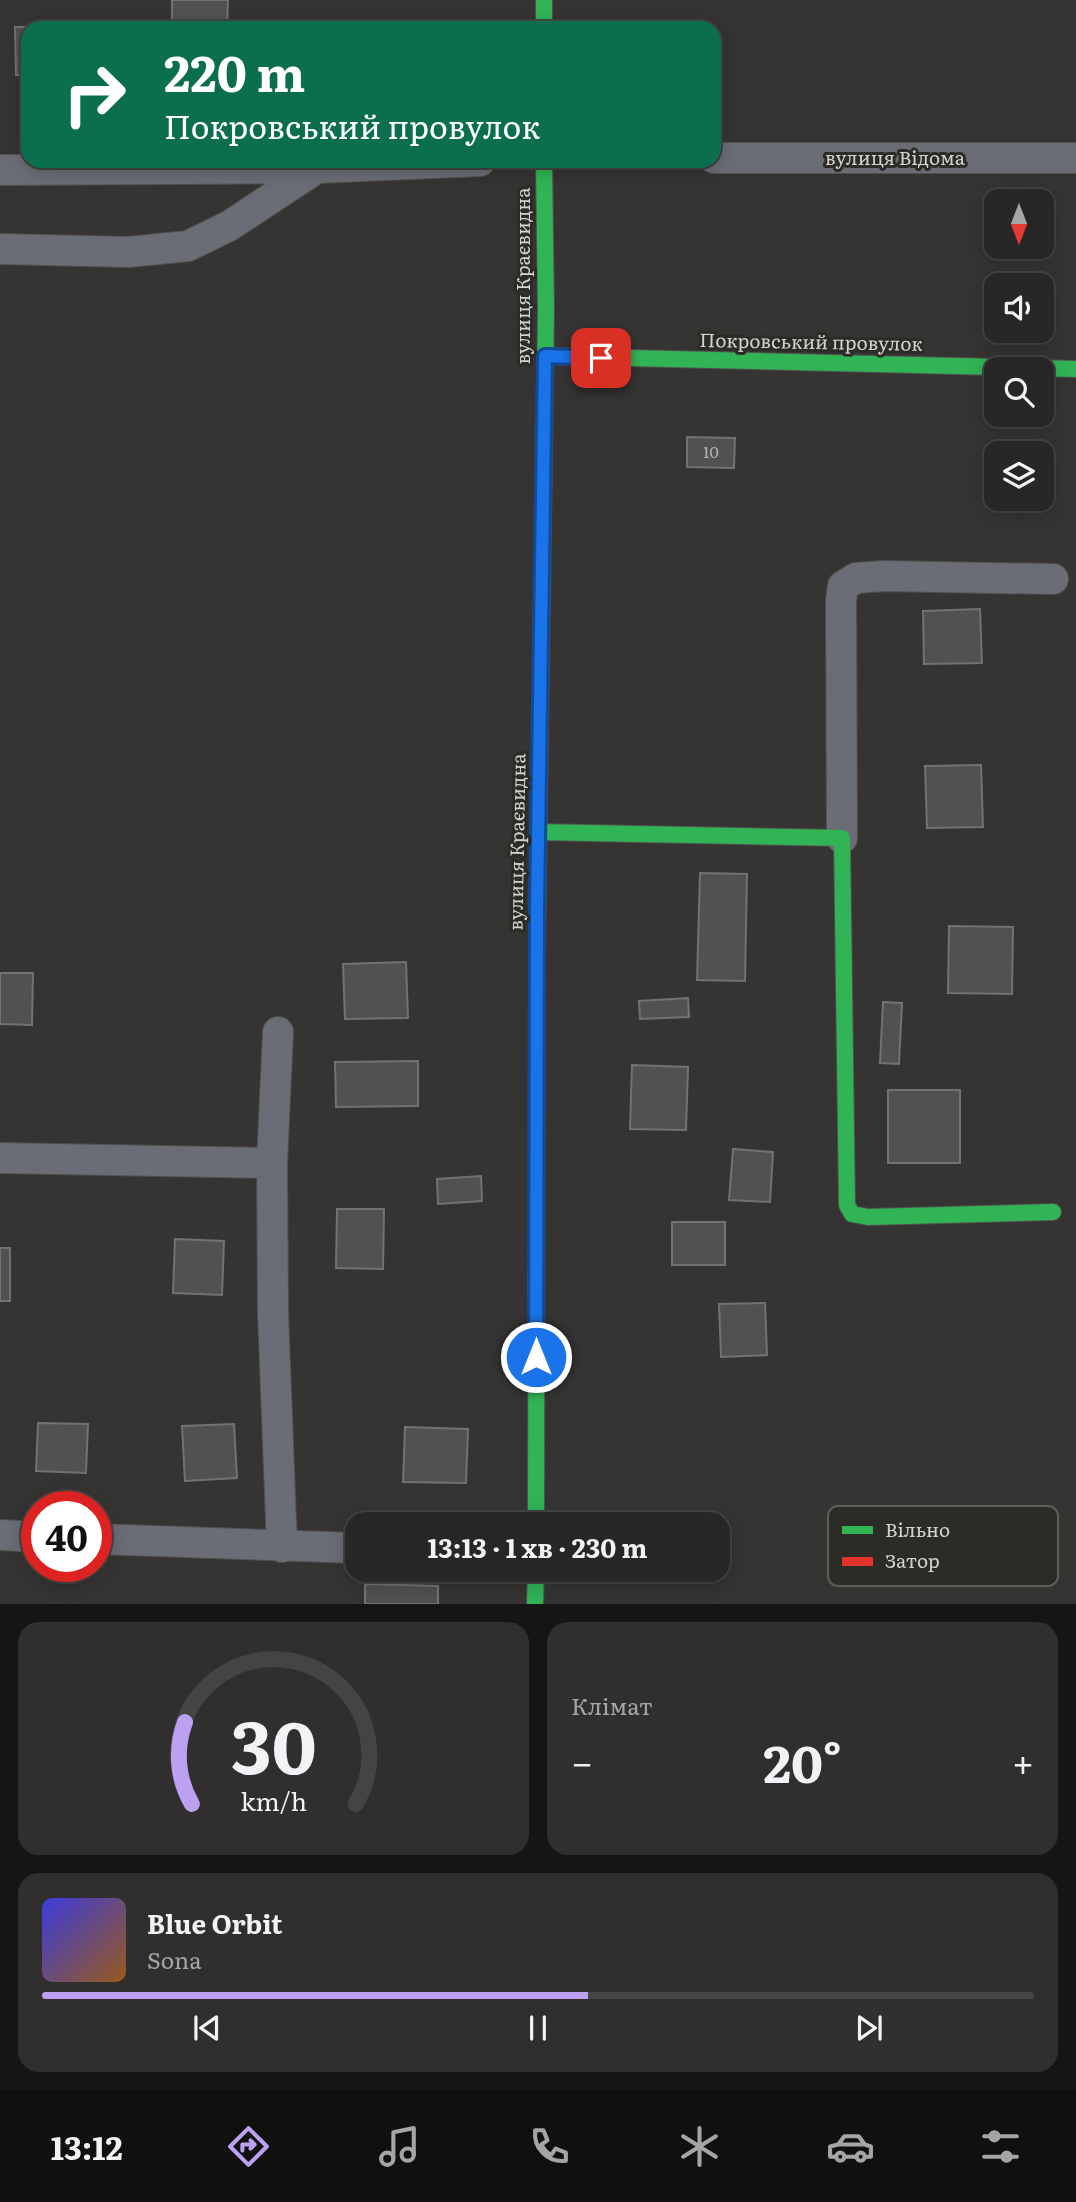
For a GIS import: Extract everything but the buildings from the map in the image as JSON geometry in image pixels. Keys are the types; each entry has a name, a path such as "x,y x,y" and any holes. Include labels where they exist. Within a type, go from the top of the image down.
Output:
{"street":[{"path":"544,0 544,21"},
{"name":"вулиця Відома","path":"721,158 1076,158"},
{"path":"0,170 317,168"},
{"path":"0,249 129,252 188,246 229,226 317,168"},
{"name":"вулиця Краєвидна","path":"536,1512 544,168"},
{"name":"Покровський провулок","path":"545,356 1076,369"},
{"path":"1053,579 884,576 856,578 844,586 841,601 847,1205 852,1214 868,1217 1053,1212"},
{"path":"538,832 842,838"},
{"path":"278,1032 272,1163 273,1313 282,1547"},
{"path":"0,1158 272,1163"},
{"path":"0,1535 21,1536"},
{"path":"112,1540 345,1548"},
{"path":"536,1582 536,1604"}],"traffic: fast":[{"path":"544,0 544,21"},
{"path":"542,600 546,310 544,168"},
{"path":"545,356 1076,369"},
{"path":"538,832 842,838 847,1205 852,1214 868,1217 1053,1212"},
{"path":"536,1512 537,954"},
{"path":"535,1604 536,1582"}],"traffic: jam":[{"path":"537,954 542,600"}],"route":[{"path":"536,1357 537,910 545,356 601,358"}]}
